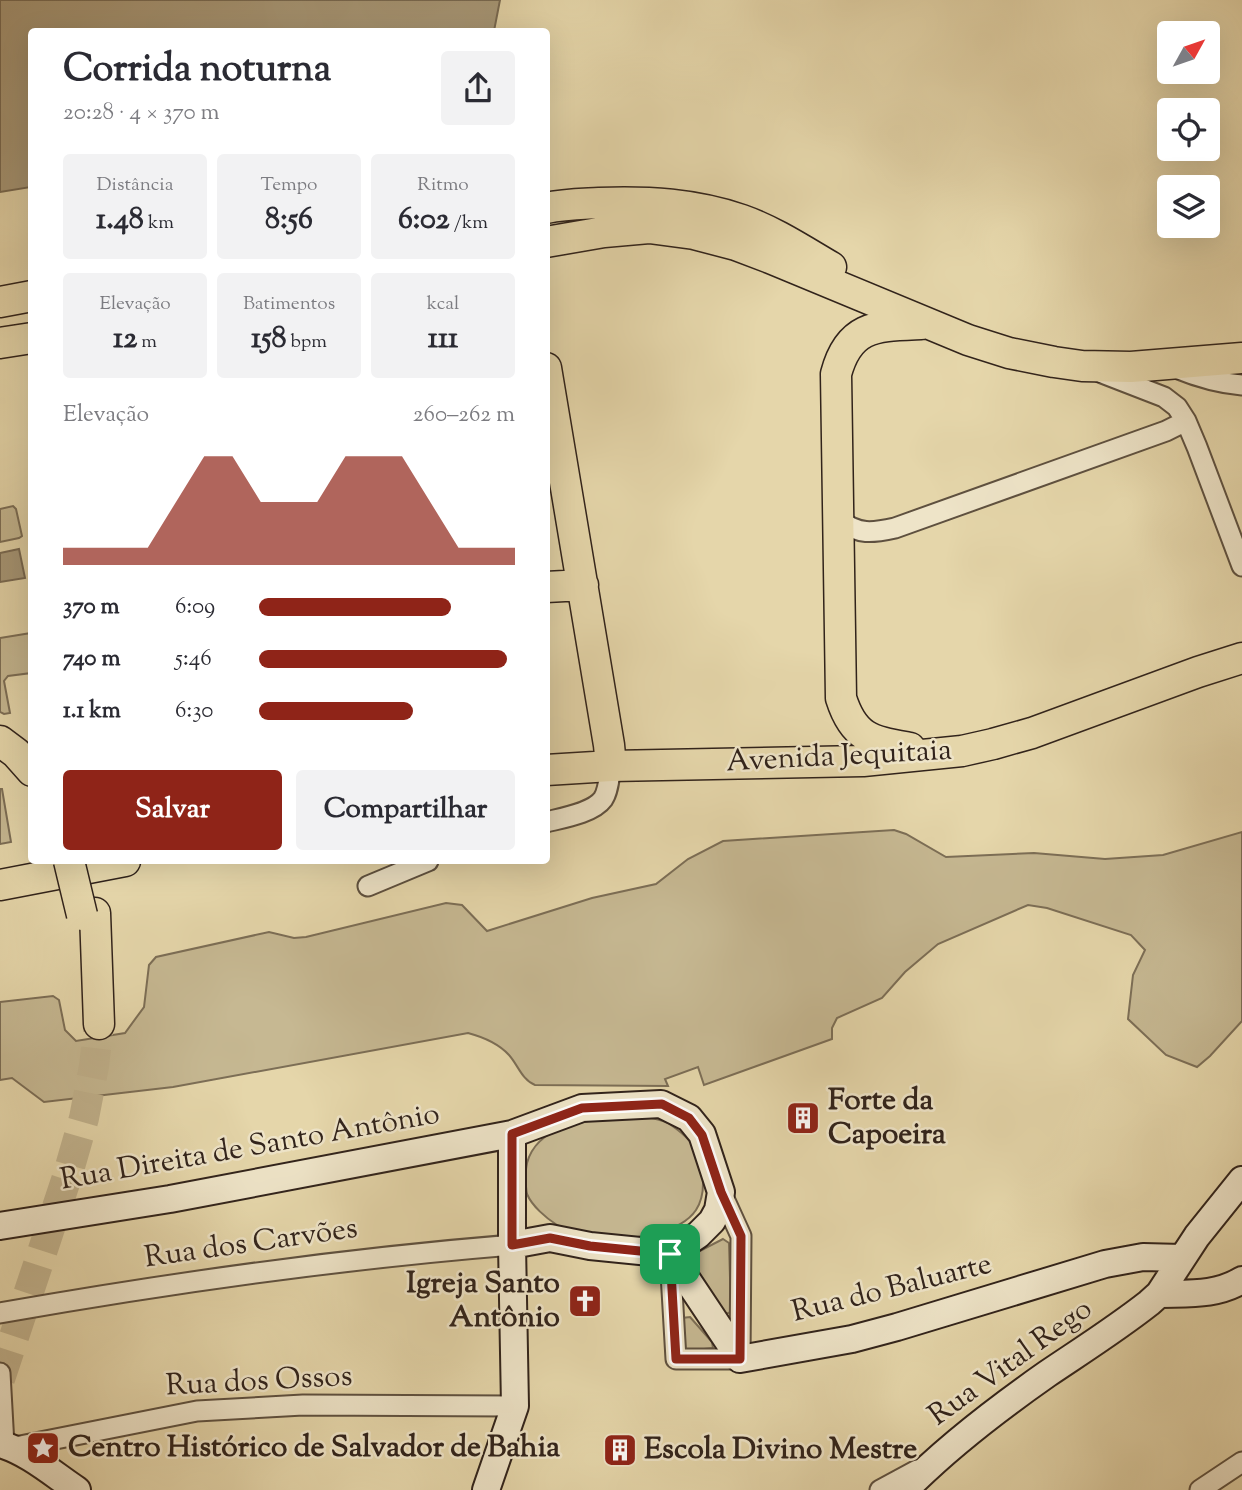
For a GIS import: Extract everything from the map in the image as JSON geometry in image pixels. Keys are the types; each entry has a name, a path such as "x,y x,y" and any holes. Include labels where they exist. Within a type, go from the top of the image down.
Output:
{"main road":[{"path":"550,207 637,202 684,205 741,220 778,236 928,324"},
{"path":"550,241 649,228 694,234 736,245 770,258 968,340 1009,353 1082,366 1131,367 1242,358"},
{"path":"0,302 28,297"},
{"path":"928,324 872,329 854,338 846,346 836,374 841,698 853,724 873,741 938,754"},
{"path":"0,343 28,339"},
{"path":"550,391 611,766"},
{"path":"550,587 583,585"},
{"name":"Avenida Jequitaia","path":"550,770 863,761 983,747 1032,733 1242,658"},
{"path":"0,741 28,766"},
{"path":"70,864 89,914"},
{"path":"90,864 89,914 99,1024"},
{"path":"0,885 109,864"}],"street":[{"path":"1169,365 1220,383 1242,385"},
{"path":"1082,366 1164,397 1177,407 1197,447 1242,566"},
{"path":"839,520 850,528 866,532 895,528 1166,431 1186,421"},
{"path":"550,821 586,811 602,800 611,766"},
{"path":"368,886 421,864"},
{"name":"Rua Direita de Santo Antônio","path":"0,1226 170,1199 512,1134 582,1108 662,1104 689,1118 702,1135 721,1192"},
{"path":"486,1490 515,1406 512,1134"},
{"path":"1154,1299 1242,1180"},
{"path":"512,1245 550,1238 590,1246 670,1254 698,1235 712,1221 718,1210 721,1192"},
{"path":"721,1192 741,1236 740,1359"},
{"name":"Rua dos Carvões","path":"0,1313 149,1287 239,1275 406,1254 512,1245"},
{"path":"670,1254 740,1359"},
{"path":"670,1254 676,1359 740,1359"},
{"name":"Rua do Baluarte","path":"740,1359 852,1339 946,1308 1104,1264 1143,1257 1182,1258"},
{"path":"1182,1258 1201,1280 1211,1286 1233,1285"},
{"path":"1123,1260 1154,1299"},
{"path":"1154,1299 1208,1293 1233,1285"},
{"name":"Rua Vital Rego","path":"905,1490 969,1432 1154,1299"},
{"path":"0,1373 5,1446 77,1490"},
{"name":"Rua dos Ossos","path":"5,1446 197,1411 303,1405 515,1406"},
{"path":"880,1490 934,1461"},
{"path":"1200,1490 1242,1462"}],"shaded area":[{"path":"0,0 500,0 495,28 28,28 28,187 0,192"},
{"path":"13,506 22,536 0,542 0,509"},
{"path":"19,549 25,578 0,582 0,553"},
{"path":"28,633 28,673 8,676 4,681 10,713 4,714 0,712 0,638"},
{"path":"0,789 11,842 0,844"},
{"path":"894,830 946,857 1034,853 1105,859 1163,855 1242,832 1242,1021 1197,1067 1166,1055 1128,1019 1133,975 1145,950 1131,935 1047,908 1028,905 938,944 905,972 882,998 837,1018 832,1028 832,1039 704,1085 698,1067 665,1079 668,1086 535,1085 527,1080 500,1047 468,1033 173,1087 44,1102 12,1078 0,1080 0,1002 53,996 59,1000 65,1030 76,1041 125,1033 144,1007 149,965 156,957 269,932 294,938 306,937 446,903 462,905 487,931 592,898 656,884 688,859 723,841"},
{"path":"637,1116 668,1123 687,1138 695,1149 702,1171 703,1188 696,1210 679,1225 667,1230 627,1238 598,1236 562,1228 548,1219 527,1194 525,1173 534,1149 544,1138 573,1124"},
{"path":"723,1239 729,1243 731,1312 723,1315 688,1262 690,1256"},
{"path":"690,1317 712,1342 713,1348 686,1351 682,1348 682,1318"}],"tunnel":[{"path":"0,1379 84,1118 99,1024"}],"place":[{"name":"Forte da Capoeira","path":"803,1118"},
{"name":"Igreja Santo Antônio","path":"585,1301"},
{"name":"Centro Histórico de Salvador de Bahia","path":"43,1448"},
{"name":"Escola Divino Mestre","path":"620,1450"}],"route":[{"path":"662,1104 689,1118 702,1135 721,1192 741,1236 740,1359 676,1359 670,1254 590,1246 550,1238 512,1245 512,1134 582,1108 662,1104"}]}
